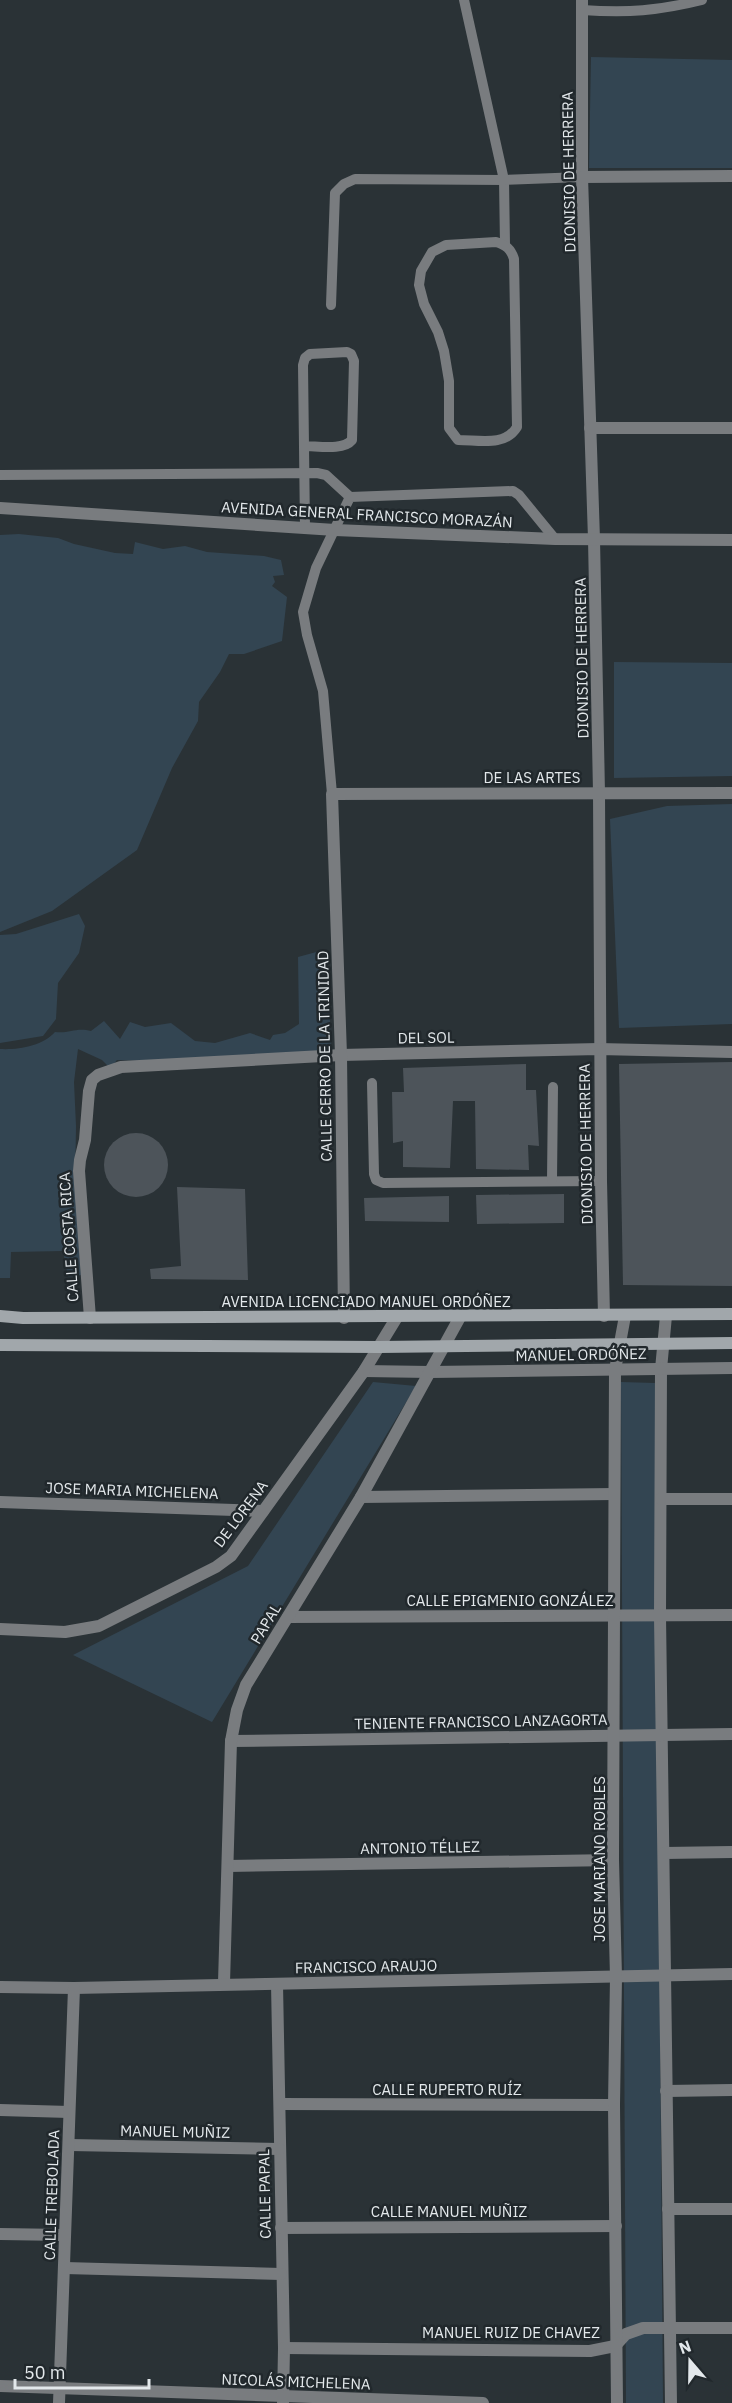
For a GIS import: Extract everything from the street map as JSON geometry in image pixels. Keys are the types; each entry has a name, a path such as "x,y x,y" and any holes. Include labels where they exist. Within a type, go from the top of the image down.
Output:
{"main road":[{"name":"AVENIDA LICENCIADO MANUEL ORDÓÑEZ","path":"0,1316 344,1318 732,1314"},
{"path":"0,1345 379,1347 732,1343"}],"street":[{"name":"DIONISIO DE HERRERA","path":"582,5 582,177 594,539 599,793 604,1316"},
{"path":"582,177 732,176"},
{"path":"590,428 732,428"},
{"name":"AVENIDA GENERAL FRANCISCO MORAZÁN","path":"0,508 335,530 555,539 732,540"},
{"name":"DE LAS ARTES","path":"332,794 732,793"},
{"name":"CALLE CERRO DE LA TRINIDAD","path":"332,794 341,1055 344,1318"},
{"name":"DEL SOL","path":"121,1067 341,1055 600,1049 732,1052"},
{"name":"CALLE COSTA RICA","path":"90,1318 80,1160 85,1140 92,1080 98,1075 121,1067"},
{"name":"JOSE MARIANO ROBLES","path":"617,2403 614,2105 616,1977 613,1860 614,1494 615,1370 625,1316"},
{"path":"666,1316 661,1369 660,1616 670,2403"},
{"name":"DE LORENA","path":"0,1629 65,1632 99,1626 216,1567 231,1556 364,1371 397,1317"},
{"name":"PAPAL","path":"224,1983 231,1741 237,1710 246,1685 361,1497 460,1317"},
{"name":"MANUEL ORDÓÑEZ","path":"364,1371 732,1368"},
{"path":"361,1497 614,1494"},
{"path":"661,1499 732,1499"},
{"name":"JOSE MARIA MICHELENA","path":"0,1502 263,1511"},
{"name":"CALLE EPIGMENIO GONZÁLEZ","path":"288,1617 732,1615"},
{"name":"TENIENTE FRANCISCO LANZAGORTA","path":"231,1741 732,1734"},
{"path":"664,1853 732,1852"},
{"name":"ANTONIO TÉLLEZ","path":"228,1866 613,1860"},
{"name":"FRANCISCO ARAUJO","path":"0,1987 74,1988 224,1983 277,1984 732,1974"},
{"name":"CALLE PAPAL","path":"277,1984 283,2400"},
{"name":"CALLE TREBOLADA","path":"60,2403 74,1988"},
{"path":"666,2091 732,2090"},
{"name":"CALLE RUPERTO RUÍZ","path":"280,2104 614,2105"},
{"path":"0,2110 69,2112"},
{"name":"MANUEL MUÑIZ","path":"70,2145 279,2149"},
{"path":"668,2209 732,2209"},
{"name":"CALLE MANUEL MUÑIZ","path":"281,2228 616,2226"},
{"path":"0,2234 64,2235"},
{"path":"64,2268 281,2274"},
{"name":"MANUEL RUIZ DE CHAVEZ","path":"284,2348 590,2350 615,2346 626,2334 636,2330 732,2328"},
{"name":"NICOLÁS MICHELENA","path":"0,2386 283,2400 483,2403"}],"lane":[{"path":"464,0 504,180 505,245 512,251 514,259 517,427 507,438 498,441 458,440 449,428 449,381 444,351 438,332 424,304 419,285 422,271 432,252 446,245 496,242 505,245"},
{"path":"582,5 624,13 666,9 702,0"},
{"path":"331,305 335,194 344,184 355,179 504,180 582,177"},
{"path":"304,447 342,446 348,445 352,440 354,361 351,354 347,352 310,354 305,358 304,447 305,528"},
{"path":"0,475 304,472 326,475 350,497 513,491 519,495 555,539"},
{"path":"332,794 323,691 303,612 313,576 350,497"},
{"path":"372,1083 374,1174 376,1180 383,1183 601,1181"},
{"path":"552,1180 553,1087"}],"shaded area":[{"path":"591,57 732,60 732,168 589,168"},
{"path":"19,534 58,538 115,553 133,554 135,542 163,549 185,546 207,552 264,556 281,560 284,575 273,576 275,582 272,586 287,597 282,641 244,654 229,654 220,672 199,702 198,721 172,768 137,850 52,911 0,932 0,535"},
{"path":"614,662 732,663 732,776 614,778"},
{"path":"732,804 732,1024 619,1028 610,819 667,806"},
{"path":"79,914 85,926 79,953 58,983 56,1019 43,1036 0,1043 0,935 16,934"},
{"path":"320,951 329,990 331,1053 145,1061 117,1060 110,1068 102,1060 78,1049 74,1082 75,1184 81,1275 68,1277 63,1251 11,1252 10,1278 0,1278 0,1049 30,1046 44,1041 55,1032 91,1031 104,1021 120,1039 130,1022 145,1027 171,1023 195,1041 215,1043 250,1033 270,1040 273,1035 285,1033 299,1024 298,957"},
{"path":"373,1382 416,1386 212,1722 73,1655 248,1566"},
{"path":"621,1382 655,1383 663,2403 626,2403"}],"building":[{"path":"732,1062 732,1286 623,1285 619,1064"},
{"path":"526,1064 526,1090 536,1090 539,1146 528,1145 529,1170 476,1169 475,1101 453,1101 450,1168 403,1167 403,1141 393,1143 392,1092 404,1092 403,1068"},
{"path":"130,1133 142,1133 159,1142 166,1153 168,1165 166,1177 159,1188 142,1197 130,1197 118,1192 109,1183 104,1171 104,1159 109,1147 118,1138"},
{"path":"177,1187 245,1189 248,1280 151,1279 150,1269 181,1266"},
{"path":"564,1194 564,1223 477,1224 476,1195"},
{"path":"449,1196 449,1222 365,1221 364,1198"}]}
